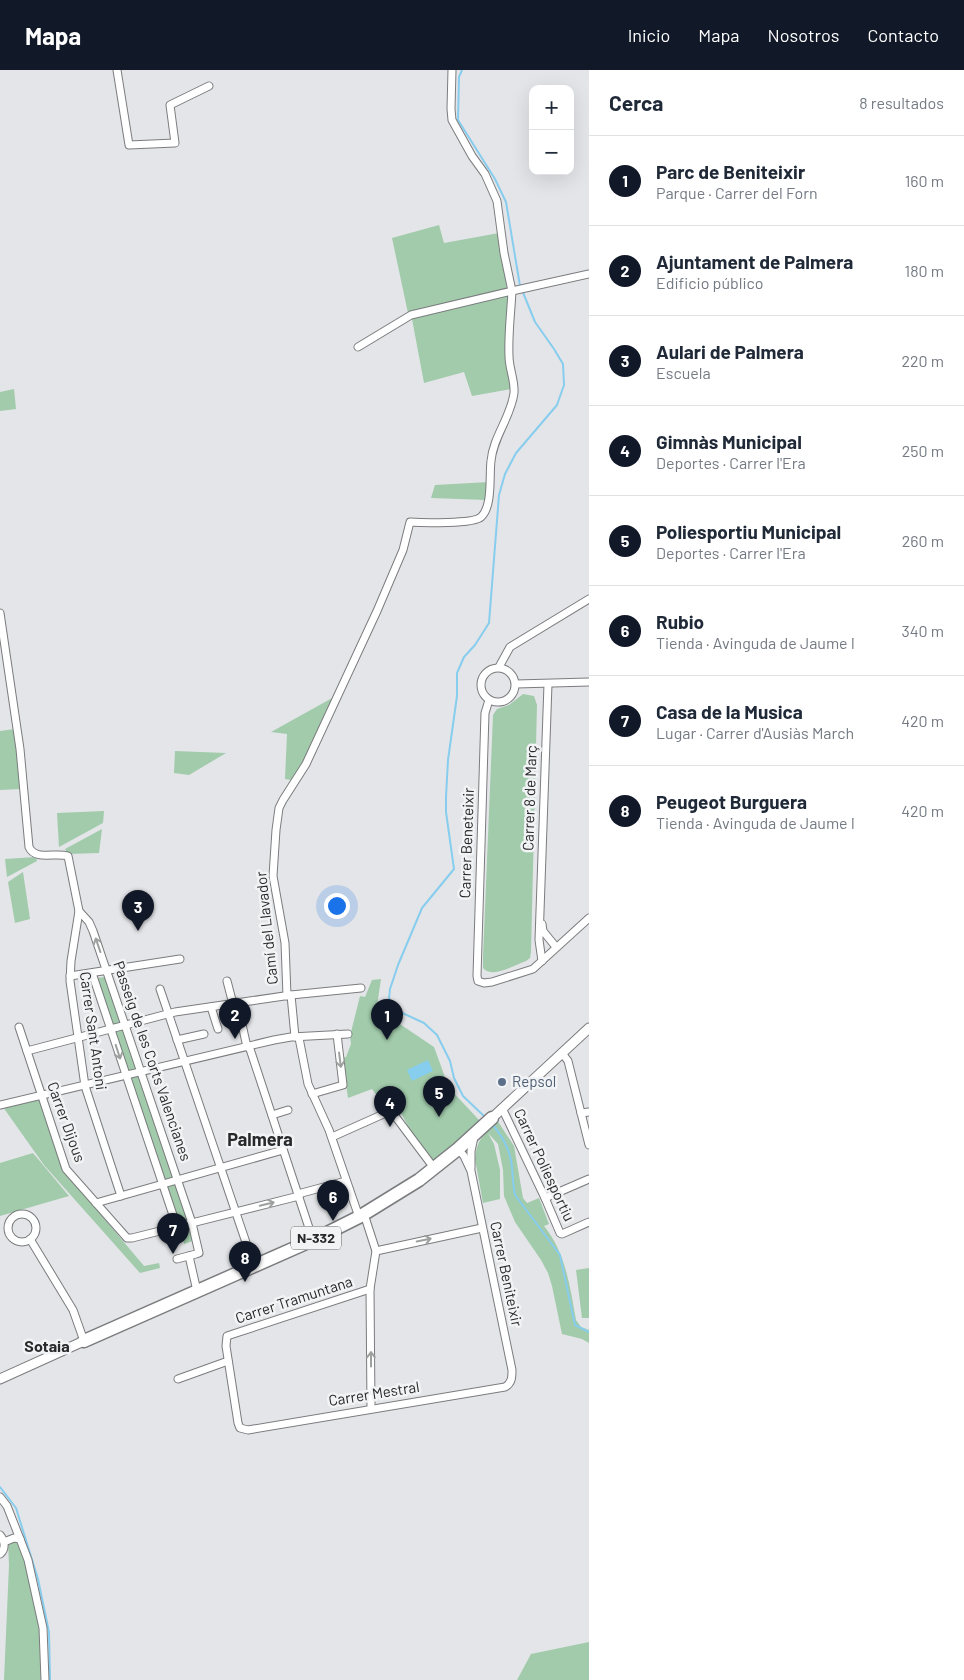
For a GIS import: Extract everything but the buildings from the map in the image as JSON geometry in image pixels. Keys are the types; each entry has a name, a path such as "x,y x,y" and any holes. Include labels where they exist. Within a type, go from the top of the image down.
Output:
{"highway":[{"name":"N-332","path":"84,1341 313,1240 362,1216 434,1168 492,1118"}],"main road":[{"path":"492,1118 589,1028"},
{"path":"0,1379 84,1341"}],"street":[{"path":"118,70 129,145 175,142 170,105 208,86"},
{"path":"452,70 452,120 472,156 485,174 497,201 504,253 514,290"},
{"path":"358,347 411,315 589,274"},
{"name":"Camí del Llavador","path":"376,1251 346,1181 332,1137 312,1094 304,1071 289,995 284,943 273,876 278,816 283,800 306,764 377,610 403,550 410,522 428,523 478,520 484,514 491,487 491,461 494,447 514,395 514,381 509,357 514,290"},
{"path":"499,667 510,647 589,599"},
{"name":"Carrer Sant Antoni","path":"0,613 20,749 29,847 36,854 62,854 68,856 79,911 70,976 85,1086 121,1196"},
{"path":"499,667 512,674 516,684 510,698 500,702 489,700 481,688 482,677 489,670 499,667"},
{"path":"516,684 589,682"},
{"name":"Carrer 8 de Març","path":"542,961 539,940 548,684"},
{"name":"Carrer Beneteixir","path":"489,700 485,713 478,981 484,983 524,972 542,961"},
{"name":"Passeig de les Corts Valencianes","path":"79,911 91,926 107,970 192,1223 198,1252 189,1256"},
{"name":"Carrer 8 de Març","path":"540,914 543,931 556,947"},
{"path":"542,961 589,918"},
{"path":"70,976 180,959"},
{"name":"Passeig de les Corts Valencianes","path":"92,972 177,1227"},
{"path":"227,981 313,1240"},
{"path":"27,1051 168,1013 289,995 361,988"},
{"path":"160,989 254,1266"},
{"path":"211,1007 218,1029"},
{"name":"Carrer Dijous","path":"19,1027 66,1168 127,1238 177,1227"},
{"path":"177,1040 204,1034"},
{"path":"312,1094 343,1085 337,1034"},
{"path":"0,1105 248,1046 297,1037 348,1034"},
{"path":"562,1053 568,1061 589,1146"},
{"name":"Carrer Poliesportiu","path":"502,1108 560,1233 562,1234 589,1222"},
{"path":"272,1115 288,1110"},
{"path":"332,1137 388,1112 392,1112 434,1168"},
{"path":"581,1113 589,1112"},
{"name":"Carrer Beniteixir","path":"470,1171 471,1156 478,1131"},
{"path":"461,1146 468,1148 471,1156"},
{"name":"Carrer Beniteixir","path":"461,1146 470,1171 512,1370 510,1383"},
{"path":"96,1203 283,1150"},
{"path":"545,1198 589,1179"},
{"path":"177,1227 346,1181"},
{"path":"371,1408 370,1289 376,1251 482,1228"},
{"path":"30,1240 72,1310 84,1341"},
{"path":"177,1259 189,1256 197,1291"},
{"name":"Carrer Tramuntana","path":"228,1361 226,1338 228,1335 370,1289"},
{"path":"178,1379 228,1361"},
{"name":"Carrer Mestral","path":"228,1361 238,1423 242,1429 248,1430 505,1386 510,1383"},
{"path":"0,1496 9,1511 28,1560 43,1628 45,1680"},
{"path":"0,1554 4,1550 2,1539 20,1539"}],"green space":[{"path":"439,225 444,243 499,233 508,297 507,364 511,389 472,396 464,372 424,383 412,319 408,313 392,238"},
{"path":"14,389 16,409 0,411 0,392"},
{"path":"489,482 486,500 431,498 435,485"},
{"path":"523,694 534,696 537,705 531,952 530,958 526,961 498,972 492,972 483,968 483,957 493,715 497,709 509,705"},
{"path":"334,697 304,763 291,780 285,779 287,734 271,732"},
{"path":"15,729 21,789 0,790 0,731"},
{"path":"175,751 226,753 189,775 174,773"},
{"path":"104,811 103,823 59,847 57,813"},
{"path":"102,829 99,853 68,854 65,849"},
{"path":"36,857 37,861 7,877 5,859"},
{"path":"23,872 30,919 15,923 8,882"},
{"path":"105,977 122,1022 112,1025 97,978"},
{"path":"381,979 377,1006 382,1012 434,1047 449,1088 480,1121 434,1161 413,1136 397,1105 386,1108 372,1089 348,1098 342,1058 346,1057 351,1044 350,1036 360,996 365,997 372,980"},
{"path":"124,1028 138,1069 128,1072 114,1032"},
{"path":"140,1076 174,1177 163,1180 130,1079"},
{"path":"40,1100 60,1163 65,1172 144,1266 159,1263 160,1268 140,1273 44,1165 3,1107"},
{"path":"497,1120 514,1146 523,1198 527,1203 539,1198 549,1224 544,1226 557,1247 566,1271 576,1320 581,1327 589,1330 589,1343 582,1339 562,1334 548,1273 515,1222 504,1196 503,1170 498,1144 488,1133 494,1144 500,1170 500,1199 483,1203 475,1159 477,1147 488,1129"},
{"path":"33,1153 69,1196 0,1216 0,1163"},
{"path":"176,1184 189,1222 178,1225 166,1186"},
{"path":"190,1228 193,1241 184,1244 183,1240 175,1242 173,1232"},
{"path":"589,1268 589,1318 582,1318 576,1270"},
{"path":"15,1541 21,1547 34,1598 39,1629 41,1680 4,1680 9,1565 8,1543"},
{"path":"589,1642 589,1680 517,1680 531,1654"}],"water":[{"path":"428,1060 433,1071 412,1081 407,1070"}],"waterway":[{"path":"462,70 459,77 458,120 495,179 506,202 520,286"},
{"path":"486,1118 463,1096 454,1078 450,1061 437,1035 424,1023 398,1011 392,1006 389,999 390,989 398,965 422,908 454,869 446,812 446,797 448,760 457,696 457,673 464,657 475,645 489,623 499,495 505,474 516,453 557,405 564,385 563,364 535,322 522,290"},
{"path":"493,1125 503,1140 510,1156 515,1195 560,1255 575,1325 589,1332"},
{"path":"0,1487 16,1508 38,1579 49,1632 50,1680"}],"place":[{"name":"Aulari de Palmera","path":"138,931"},
{"name":"Ajuntament de Palmera","path":"235,1039"},
{"name":"Parc de Beniteixir","path":"387,1040"},
{"name":"Repsol","path":"502,1082"},
{"name":"Poliesportiu Municipal","path":"439,1117"},
{"name":"Gimnàs Municipal","path":"390,1127"},
{"name":"Rubio","path":"333,1221"},
{"name":"Casa de la Musica","path":"173,1254"},
{"name":"Peugeot Burguera","path":"245,1282"}],"district":[{"name":"Palmera","path":"260,1140"},
{"name":"Sotaia","path":"47,1346"}]}
